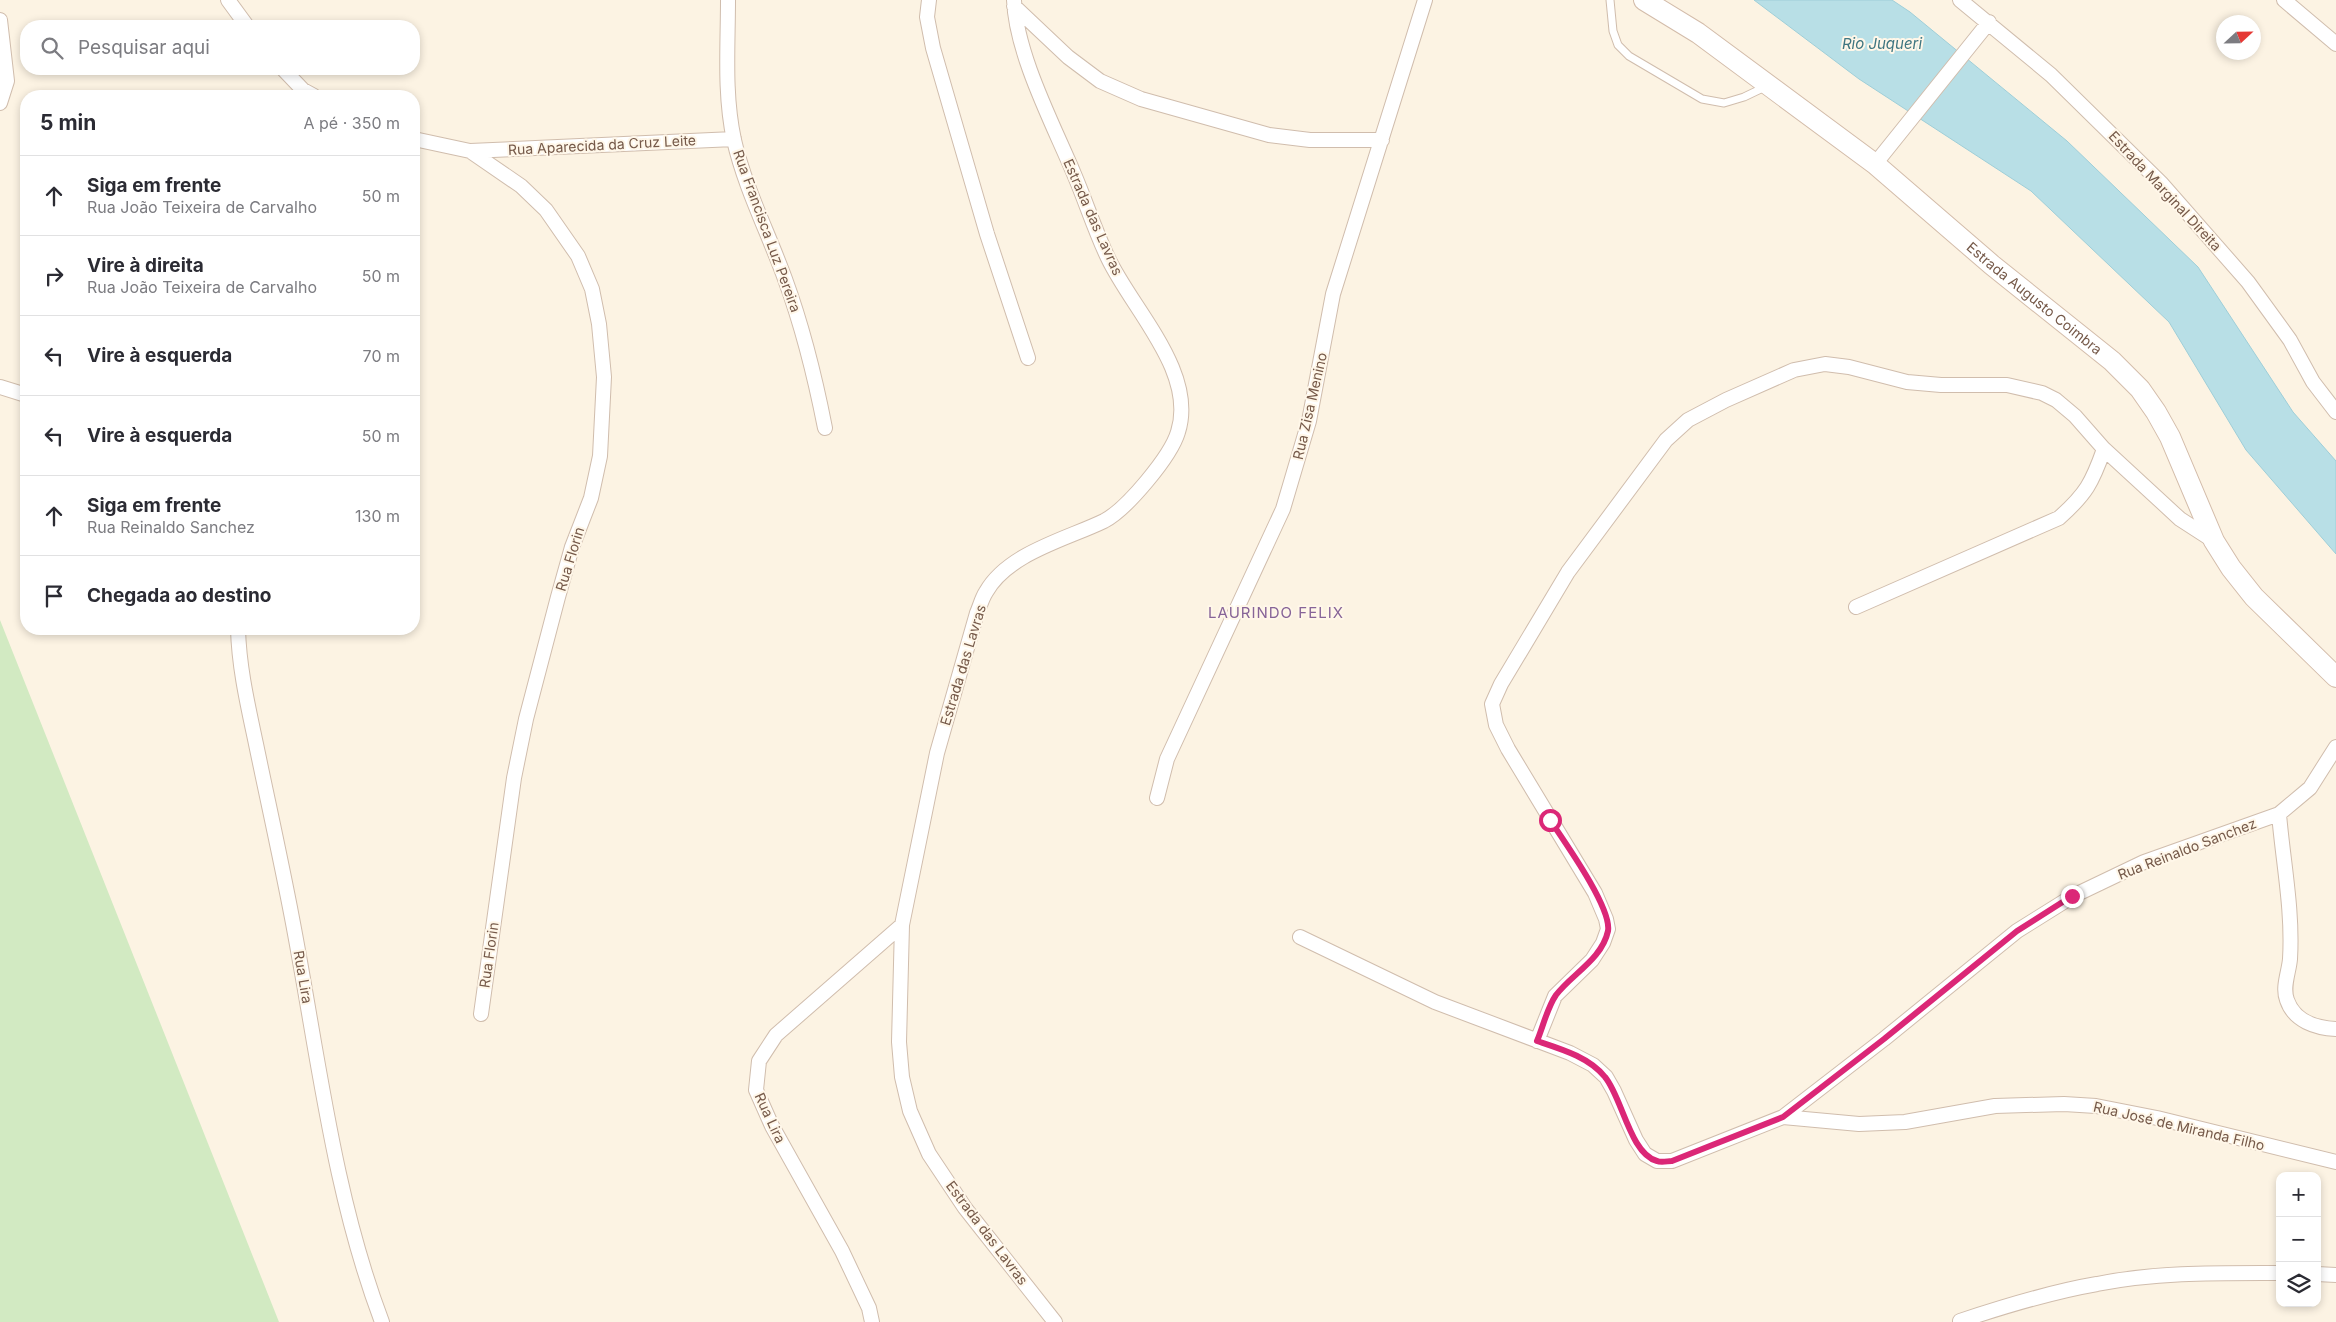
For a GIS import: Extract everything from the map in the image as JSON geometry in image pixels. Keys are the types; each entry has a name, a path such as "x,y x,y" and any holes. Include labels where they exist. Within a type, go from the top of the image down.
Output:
{"street":[{"path":"228,0 243,20"},
{"name":"Rua Francisca Luz Pereira","path":"728,0 728,94 734,138 742,170 802,329 815,372 825,428"},
{"path":"929,0 927,18 933,48 987,234 1028,358"},
{"name":"Rua Zisa Menino","path":"1157,798 1167,759 1283,510 1309,421 1333,294 1425,0"},
{"name":"Estrada Augusto Coimbra","path":"1644,0 1698,34 1875,164 1992,265 2112,361 2140,389 2170,437 2214,541 2231,568 2254,597 2336,677"},
{"name":"Estrada Marginal Direita","path":"1960,0 2051,75 2162,184 2248,282 2290,340 2313,382 2336,412"},
{"path":"2284,0 2336,44"},
{"path":"1014,3 1068,57 1100,81 1141,99 1269,135 1320,140 1382,140"},
{"name":"Estrada das Lavras","path":"1014,3 1024,50 1108,259 1167,358 1178,381 1182,407 1178,433 1160,464 1124,506 1105,520 1045,546 1020,560 1000,575 986,591 977,613 937,753 902,924 899,1042 902,1077 910,1111 929,1154 965,1208 1055,1322"},
{"path":"0,20 7,81 0,103"},
{"path":"1875,164 1989,22"},
{"path":"289,75 303,90"},
{"name":"Rua Aparecida da Cruz Leite","path":"470,151 734,138"},
{"path":"420,140 470,151"},
{"name":"Rua Florin","path":"470,151 522,186 546,210 578,256 592,288 599,324 604,377 600,456 591,498 572,546 526,719 516,770 481,1014"},
{"path":"1537,1041 1555,996 1592,960 1608,930 1606,919 1595,892 1508,749 1496,725 1492,704 1501,684 1568,572 1666,440 1688,420 1726,400 1794,370 1825,364 1849,367 1907,382 1941,385 2007,385 2034,391 2056,400 2075,416 2104,449 2180,519 2214,541"},
{"path":"0,387 20,393"},
{"path":"1856,606 2059,518 2082,498 2094,477 2104,449"},
{"name":"Rua Lira","path":"239,635 243,679 292,917 332,1136 354,1234 382,1322"},
{"path":"2336,747 2310,788 2280,814 2291,939 2289,967 2285,985 2286,999 2294,1013 2307,1023 2336,1029"},
{"name":"Rua Reinaldo Sanchez","path":"1783,1117 1884,1039 2017,931 2072,896 2144,862 2280,814"},
{"name":"Rua Lira","path":"872,1322 869,1308 842,1251 772,1126 756,1090 759,1061 776,1035 902,924"},
{"path":"1300,937 1435,1002 1578,1057 1593,1065 1606,1077 1636,1140 1645,1154 1657,1162 1672,1161 1783,1117"},
{"name":"Rua José de Miranda Filho","path":"1783,1117 1860,1124 1905,1122 1995,1106 2037,1104 2096,1106 2157,1118 2336,1162"},
{"path":"1960,1321 2030,1299 2098,1283 2178,1274 2276,1272"},
{"path":"2321,1274 2336,1275"}],"lane":[{"path":"1610,0 1613,31 1618,45 1629,56 1702,99 1724,103 1744,97 1768,85"}],"green space":[{"path":"0,620 279,1322 0,1322"}],"water":[{"name":"Rio Juqueri","path":"1754,0 1892,0 1910,12 2067,141 2198,267 2293,412 2336,461 2336,554 2246,450 2169,322 2031,191 1859,79"}],"district":[{"name":"LAURINDO FELIX","path":"1276,613"}],"route":[{"path":"1550,820 1595,892 1606,919 1608,930 1592,960 1555,996 1537,1041 1570,1053 1593,1065 1606,1077 1636,1140 1645,1154 1657,1162 1672,1161 1783,1117 1884,1039 1948,985 2017,931 2072,896"}]}
